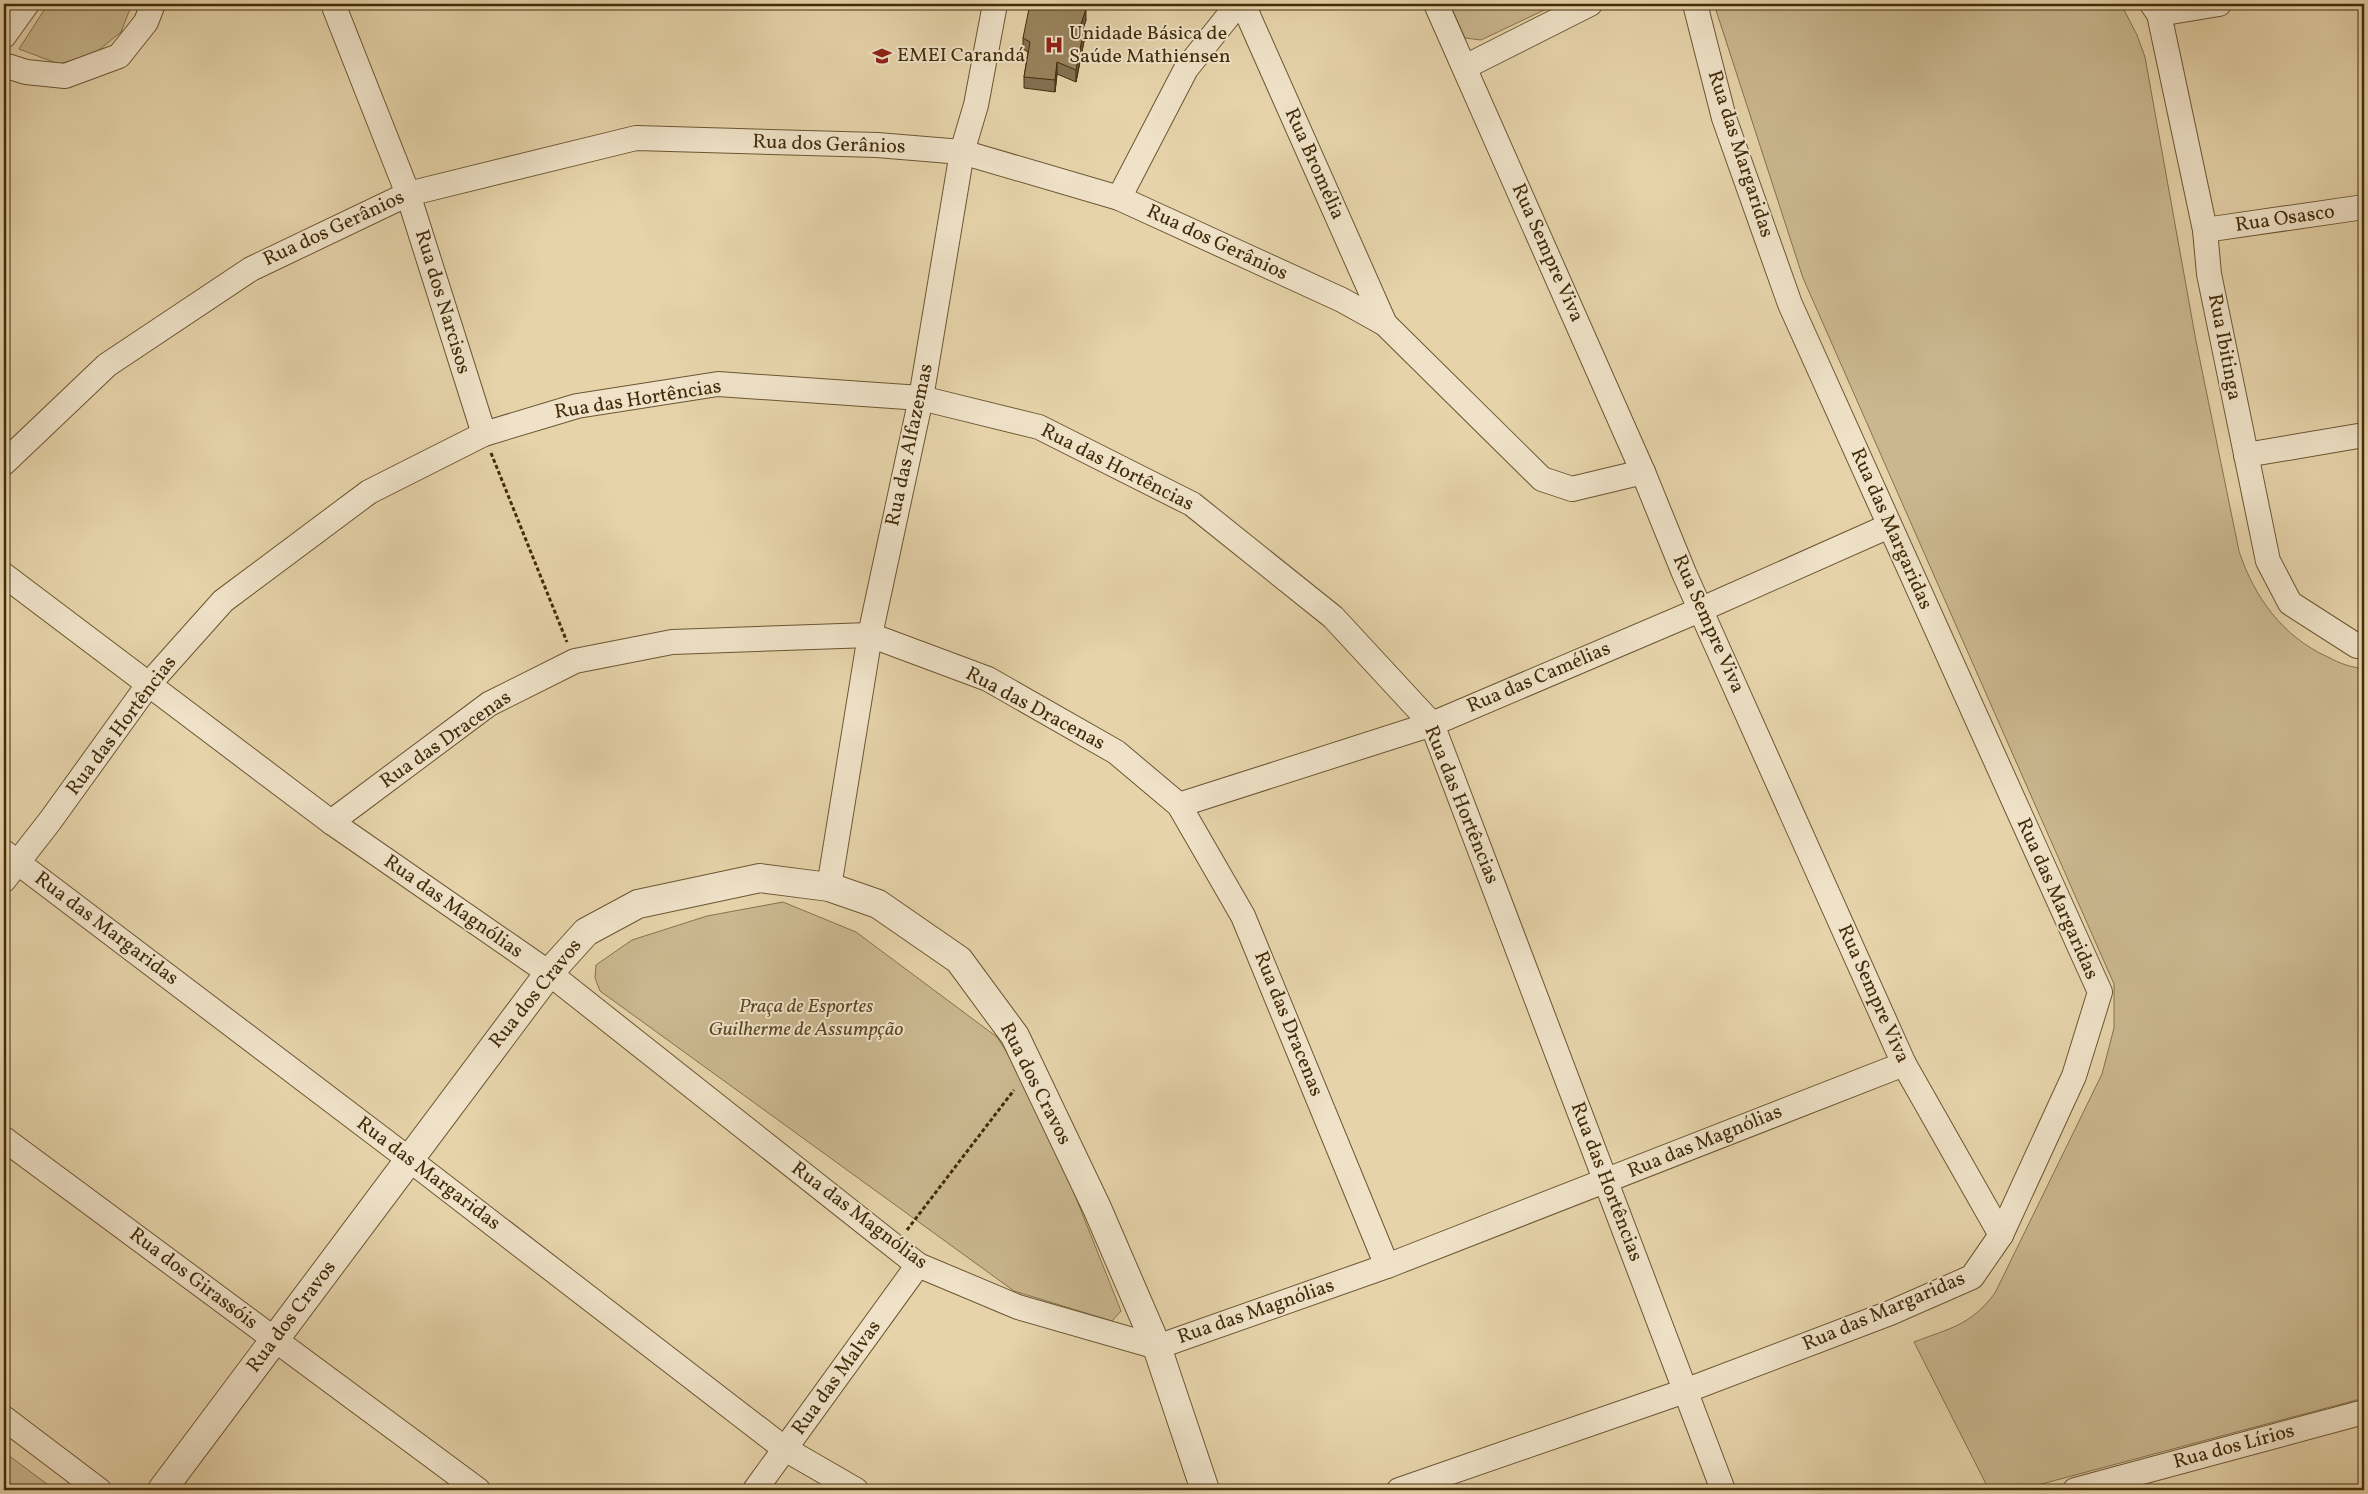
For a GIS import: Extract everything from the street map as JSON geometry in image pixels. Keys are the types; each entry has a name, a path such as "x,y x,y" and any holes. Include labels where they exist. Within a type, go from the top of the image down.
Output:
{"street":[{"path":"4,36 27,4"},
{"path":"4,65 26,72 65,76 119,56 146,22 153,4"},
{"name":"Rua dos Narcisos","path":"333,4 408,194 484,434"},
{"name":"Rua das Alfazemas","path":"829,887 870,635 921,398 962,152 976,105 995,4"},
{"path":"1119,198 1186,69 1238,4"},
{"name":"Rua Bromélia","path":"1243,4 1385,324"},
{"name":"Rua Sempre Viva","path":"1436,4 1643,472 1684,573 1702,609 1904,1064 2001,1235"},
{"path":"1465,67 1590,4"},
{"name":"Rua das Margaridas","path":"1399,1490 1685,1391 1890,1313 1972,1277 2001,1235 2074,1076 2100,992 1790,304 1724,118 1695,4"},
{"path":"2155,9 2219,4"},
{"name":"Rua Ibitinga","path":"2155,9 2205,230 2209,274 2268,561 2290,603 2357,646 2364,646"},
{"name":"Rua dos Gerânios","path":"4,463 107,364 242,274 408,194 636,138 877,145 962,152 1119,198 1342,300 1385,324 1542,479 1572,489 1643,472"},
{"name":"Rua Osasco","path":"2205,230 2364,207"},
{"name":"Rua das Hortências","path":"8,865 50,821 148,685 223,601 361,498 484,434 577,406 718,384 921,398 1039,427 1192,504 1333,617 1432,724 1722,1490"},
{"path":"2246,455 2364,435"},
{"name":"Rua das Camélias","path":"1179,805 1432,724 1702,609 1890,526"},
{"name":"Rua das Magnólias","path":"4,575 331,822 549,974 918,1265 1018,1307 1156,1347 1388,1266 1904,1064"},
{"name":"Rua das Dracenas","path":"331,822 489,704 575,661 672,642 870,635 988,679 1116,752 1179,805 1243,916 1388,1266"},
{"name":"Rua das Margaridas","path":"8,865 410,1160 785,1449 856,1490"},
{"name":"Rua dos Cravos","path":"162,1490 549,974 586,932 638,904 760,878 829,887 878,904 959,960 1014,1036 1097,1208 1156,1347 1205,1490"},
{"name":"Rua dos Girassóis","path":"4,1139 478,1490"},
{"name":"Rua das Malvas","path":"755,1490 918,1265"},
{"name":"Rua dos Lírios","path":"2075,1490 2364,1412"},
{"path":"4,1418 99,1490"}],"path":[{"path":"484,434 575,661"},
{"path":"894,1246 1031,1069"}],"green space":[{"path":"48,4 132,4 121,32 94,54 59,64 19,49"},
{"path":"1450,4 1557,4 1481,40 1465,38"},
{"path":"1714,4 2121,4 2137,35 2145,57 2196,341 2239,551 2245,568 2272,614 2297,638 2312,649 2332,659 2350,666 2364,668 2364,1398 2019,1490 1989,1490 1914,1342 1959,1325 1977,1313 1995,1293 2102,1074 2114,1028 2114,984 1803,278"},
{"name":"Praça de Esportes Guilherme de Assumpção","path":"783,902 856,932 997,1037 1037,1100 1121,1311 1112,1321 1014,1291 600,991 595,978 596,965 632,940 707,916"},
{"path":"4,1452 55,1490 4,1490"}],"building":[{"name":"Unidade Básica de Saúde Mathiensen","path":"1030,4 1082,4 1082,7 1086,9 1080,27 1084,29 1076,70 1057,62 1055,80 1024,77 1030,42 1023,38"}],"place":[{"name":"Unidade Básica de Saúde Mathiensen","path":"1054,45"},
{"name":"EMEI Carandá","path":"882,56"}]}
